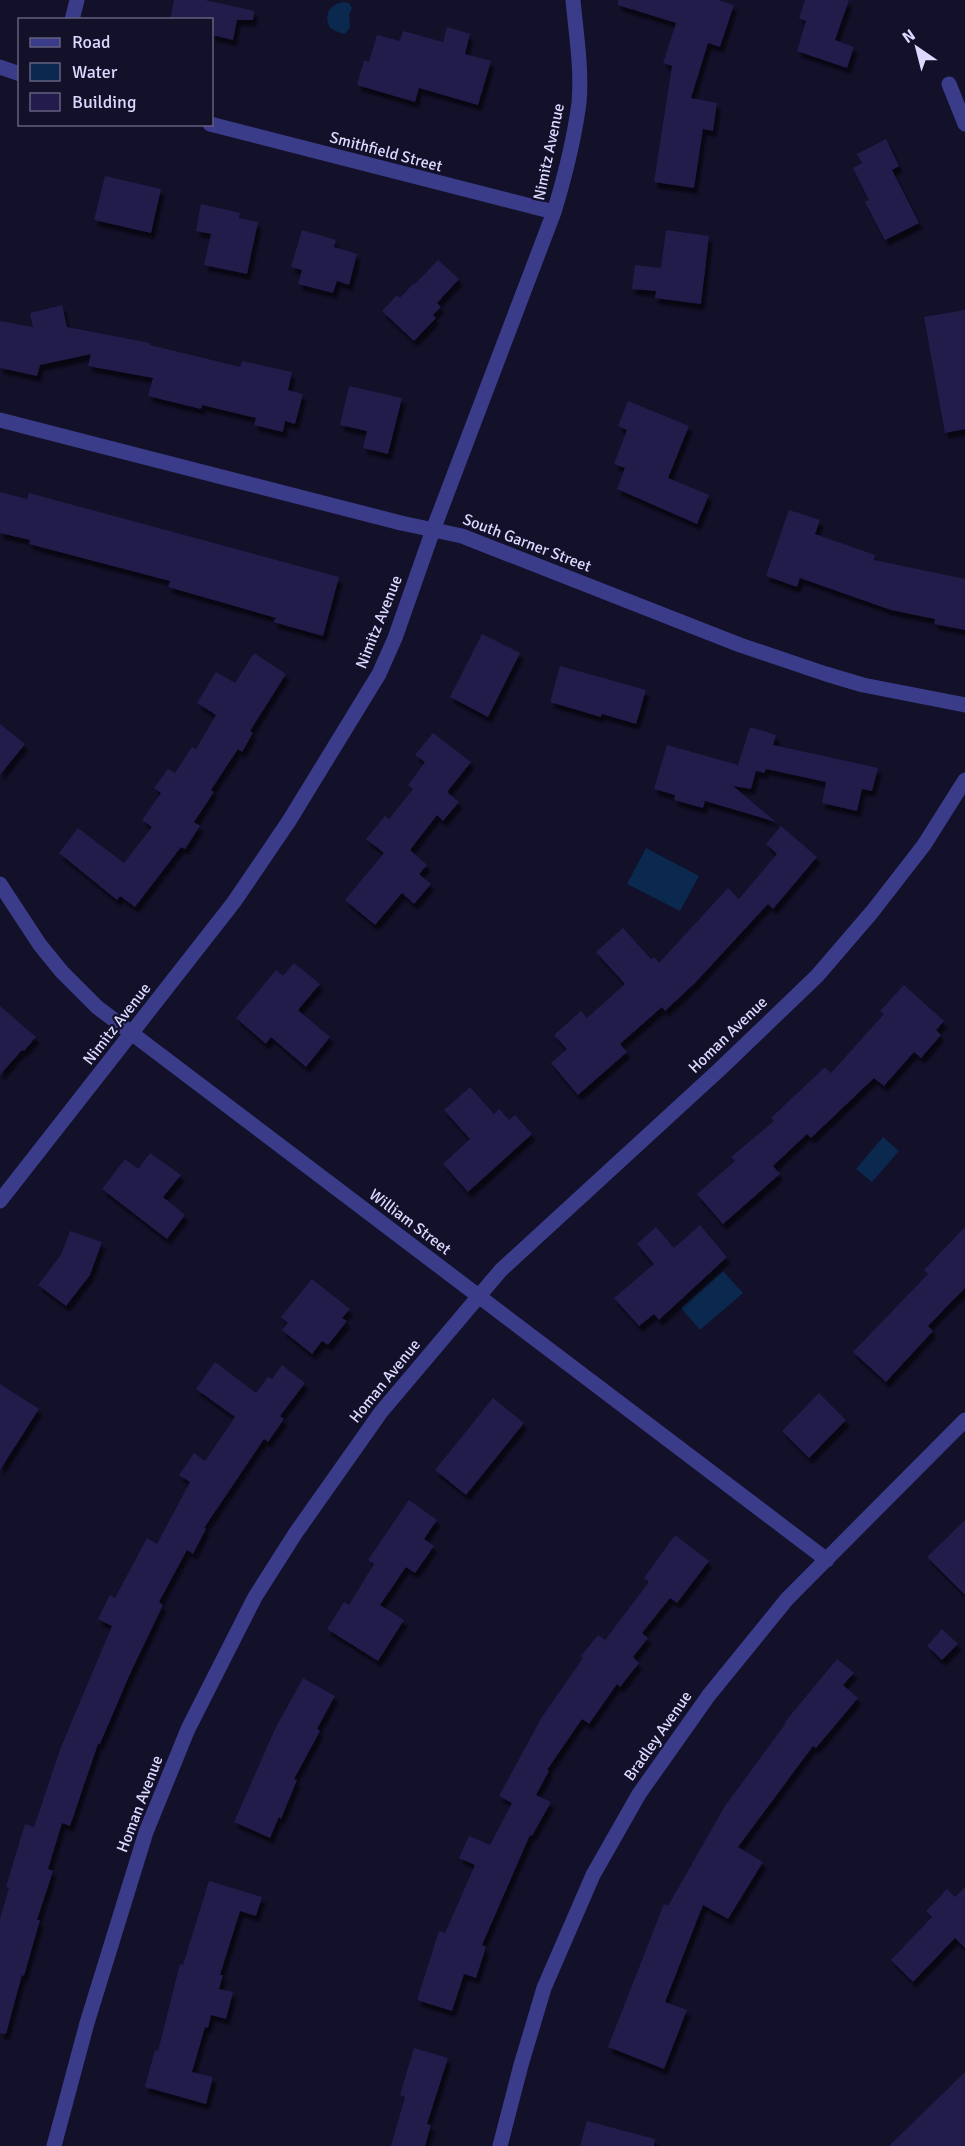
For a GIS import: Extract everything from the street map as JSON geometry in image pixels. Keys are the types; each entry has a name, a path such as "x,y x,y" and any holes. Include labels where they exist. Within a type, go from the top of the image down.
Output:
{"street":[{"path":"72,18 77,0"},
{"name":"Nimitz Avenue","path":"0,1201 234,902 289,821 379,674 395,638 433,530 554,212 568,166 579,100 578,44 573,0"},
{"path":"0,68 18,73"},
{"path":"949,84 965,124"},
{"name":"Smithfield Street","path":"213,125 554,212"},
{"name":"South Garner Street","path":"0,420 462,536 740,645 826,674 863,685 965,705"},
{"name":"Homan Avenue","path":"54,2146 87,2023 146,1832 188,1729 255,1597 295,1534 381,1412 501,1270 817,976 872,912 924,845 965,780"},
{"name":"William Street","path":"0,884 40,945 62,972 97,1007 826,1560"},
{"name":"Bradley Avenue","path":"500,2146 544,1989 593,1875 639,1794 709,1695 787,1599 965,1420"}],"water":[{"path":"345,2 349,3 352,8 349,15 350,27 345,34 330,28 327,19 332,7"},
{"path":"646,848 699,876 680,911 627,884"},
{"path":"883,1137 899,1151 872,1182 856,1169"},
{"path":"723,1271 743,1293 700,1330 681,1308"}],"building":[{"path":"174,0 205,0 254,11 253,20 237,20 233,40 213,35 213,18 170,18"},
{"path":"618,0 718,0 734,5 720,47 708,43 691,98 717,103 713,131 703,129 694,188 654,182 672,66 663,63 676,23 618,5"},
{"path":"805,0 849,0 835,40 854,47 847,68 797,51 806,21 799,18"},
{"path":"447,27 470,34 465,54 491,61 478,105 419,88 415,102 357,85 364,60 369,62 377,35 400,41 403,31 443,42"},
{"path":"886,139 899,166 892,170 919,223 885,240 865,202 869,200 853,168 862,163 857,154"},
{"path":"105,176 161,189 151,233 94,220"},
{"path":"201,204 240,213 239,218 258,222 247,274 204,265 211,234 196,231"},
{"path":"302,230 336,240 334,247 357,254 349,285 337,281 333,293 298,284 302,270 291,267"},
{"path":"666,230 709,236 701,304 655,298 656,291 632,289 635,265 661,268"},
{"path":"438,260 459,279 437,303 441,307 433,315 436,318 414,341 382,311 397,295 400,298"},
{"path":"62,305 67,327 150,343 150,345 240,367 242,361 292,372 288,390 303,394 295,424 285,421 283,432 254,425 256,418 202,405 201,409 148,396 153,378 88,366 91,354 40,365 37,376 0,368 0,321 33,327 30,313"},
{"path":"965,310 965,429 945,433 924,317"},
{"path":"349,386 402,398 388,454 363,448 367,431 340,425"},
{"path":"628,401 689,426 668,478 709,495 697,524 617,489 625,468 614,464 627,430 618,426"},
{"path":"0,492 27,499 29,493 339,577 323,636 273,622 276,618 168,587 170,581 29,544 30,540 0,533"},
{"path":"789,510 820,520 815,534 875,555 874,560 965,579 965,630 934,624 935,619 891,610 800,578 797,587 766,576"},
{"path":"482,634 520,653 488,717 450,697"},
{"path":"254,653 286,674 250,731 253,733 242,752 238,749 211,790 214,792 194,822 200,826 185,849 181,847 135,907 120,896 117,900 59,853 78,828 124,863 152,827 142,820 161,793 154,788 168,769 175,773 192,747 196,749 216,715 197,703 216,672 235,683"},
{"path":"560,666 646,690 636,724 602,714 601,717 550,702"},
{"path":"0,724 25,744 0,775"},
{"path":"750,727 776,735 773,745 878,768 872,791 862,789 857,811 822,803 826,782 766,769 764,773 756,771 751,789 733,786 776,822 705,801 703,808 674,800 675,795 654,789 667,745 738,765"},
{"path":"433,733 471,762 447,792 459,802 443,821 437,815 410,850 427,865 419,874 431,884 414,904 402,893 375,925 345,900 384,853 366,839 385,816 389,819 413,789 408,785 425,762 415,755"},
{"path":"781,826 817,857 773,909 768,904 695,983 665,1011 662,1007 620,1044 627,1052 578,1095 551,1063 567,1049 554,1035 581,1011 587,1018 625,984 596,952 623,928 651,959 654,957 659,963 728,888 739,899 777,854 766,844"},
{"path":"294,963 320,984 298,1010 330,1037 306,1067 271,1037 266,1044 236,1018 276,970 283,976"},
{"path":"904,985 944,1021 936,1030 941,1035 921,1058 914,1052 884,1086 874,1078 811,1138 807,1134 773,1166 780,1174 723,1224 697,1194 735,1161 731,1157 774,1121 771,1118 825,1067 831,1073 884,1014 880,1011"},
{"path":"0,1006 36,1037 0,1075"},
{"path":"470,1087 494,1114 499,1109 509,1120 515,1115 532,1134 468,1192 443,1164 470,1139 444,1110"},
{"path":"150,1153 181,1175 163,1197 185,1215 167,1239 102,1189 125,1159 138,1169"},
{"path":"700,1225 727,1257 659,1320 654,1314 639,1326 614,1298 654,1264 637,1244 656,1227 674,1248"},
{"path":"965,1227 965,1288 928,1326 933,1331 886,1382 853,1352 928,1274 924,1270"},
{"path":"70,1231 102,1242 90,1275 66,1306 38,1285 61,1255"},
{"path":"312,1279 350,1309 342,1318 347,1321 328,1345 322,1341 312,1354 282,1330 288,1323 281,1317"},
{"path":"215,1362 256,1393 268,1377 272,1379 282,1365 305,1383 280,1416 284,1419 268,1442 264,1439 204,1528 206,1529 193,1554 187,1550 159,1602 163,1605 100,1744 98,1744 70,1826 62,1823 48,1869 53,1871 37,1920 40,1920 24,1976 22,1975 6,2034 0,2033 0,1919 9,1888 6,1887 25,1824 34,1827 59,1752 112,1626 98,1619 110,1595 115,1598 147,1538 157,1544 190,1482 179,1475 194,1453 205,1461 235,1417 196,1389"},
{"path":"0,1384 39,1409 0,1470"},
{"path":"819,1393 846,1420 809,1458 782,1431"},
{"path":"493,1398 524,1423 466,1495 435,1470"},
{"path":"409,1500 437,1520 424,1539 434,1546 415,1573 406,1567 380,1605 404,1620 378,1661 327,1629 344,1602 349,1605 374,1564 368,1560"},
{"path":"965,1520 965,1595 927,1557"},
{"path":"675,1535 709,1561 677,1603 670,1598 642,1633 648,1638 633,1657 639,1663 620,1687 617,1684 589,1724 582,1719 547,1770 549,1771 536,1795 551,1802 532,1836 530,1835 482,1945 486,1947 476,1978 464,1974 452,2011 417,2000 439,1931 445,1933 475,1865 459,1858 469,1836 490,1845 512,1803 499,1796 542,1717 583,1658 581,1656 598,1635 605,1640 649,1582 644,1578"},
{"path":"942,1629 958,1644 942,1660 927,1646"},
{"path":"837,1659 854,1673 843,1685 858,1698 816,1748 813,1746 738,1847 763,1862 728,1919 703,1905 665,2002 687,2010 664,2069 608,2047 664,1904 668,1906 725,1806 785,1722"},
{"path":"303,1678 335,1696 317,1729 320,1731 294,1779 297,1780 281,1819 279,1817 270,1838 234,1822 275,1729"},
{"path":"209,1881 262,1897 256,1916 240,1911 220,1975 223,1975 219,1989 233,1992 226,2019 211,2015 208,2028 205,2027 192,2072 213,2077 206,2104 145,2087 155,2050 158,2051 180,1964 183,1965"},
{"path":"965,1887 965,1948 955,1938 913,1982 891,1960 932,1917 926,1911 947,1889 955,1897"},
{"path":"414,2048 448,2058 427,2124 431,2125 425,2146 391,2146 405,2097 400,2095"},
{"path":"965,2072 965,2146 889,2146"},
{"path":"587,2121 655,2139 654,2146 580,2146"}]}
